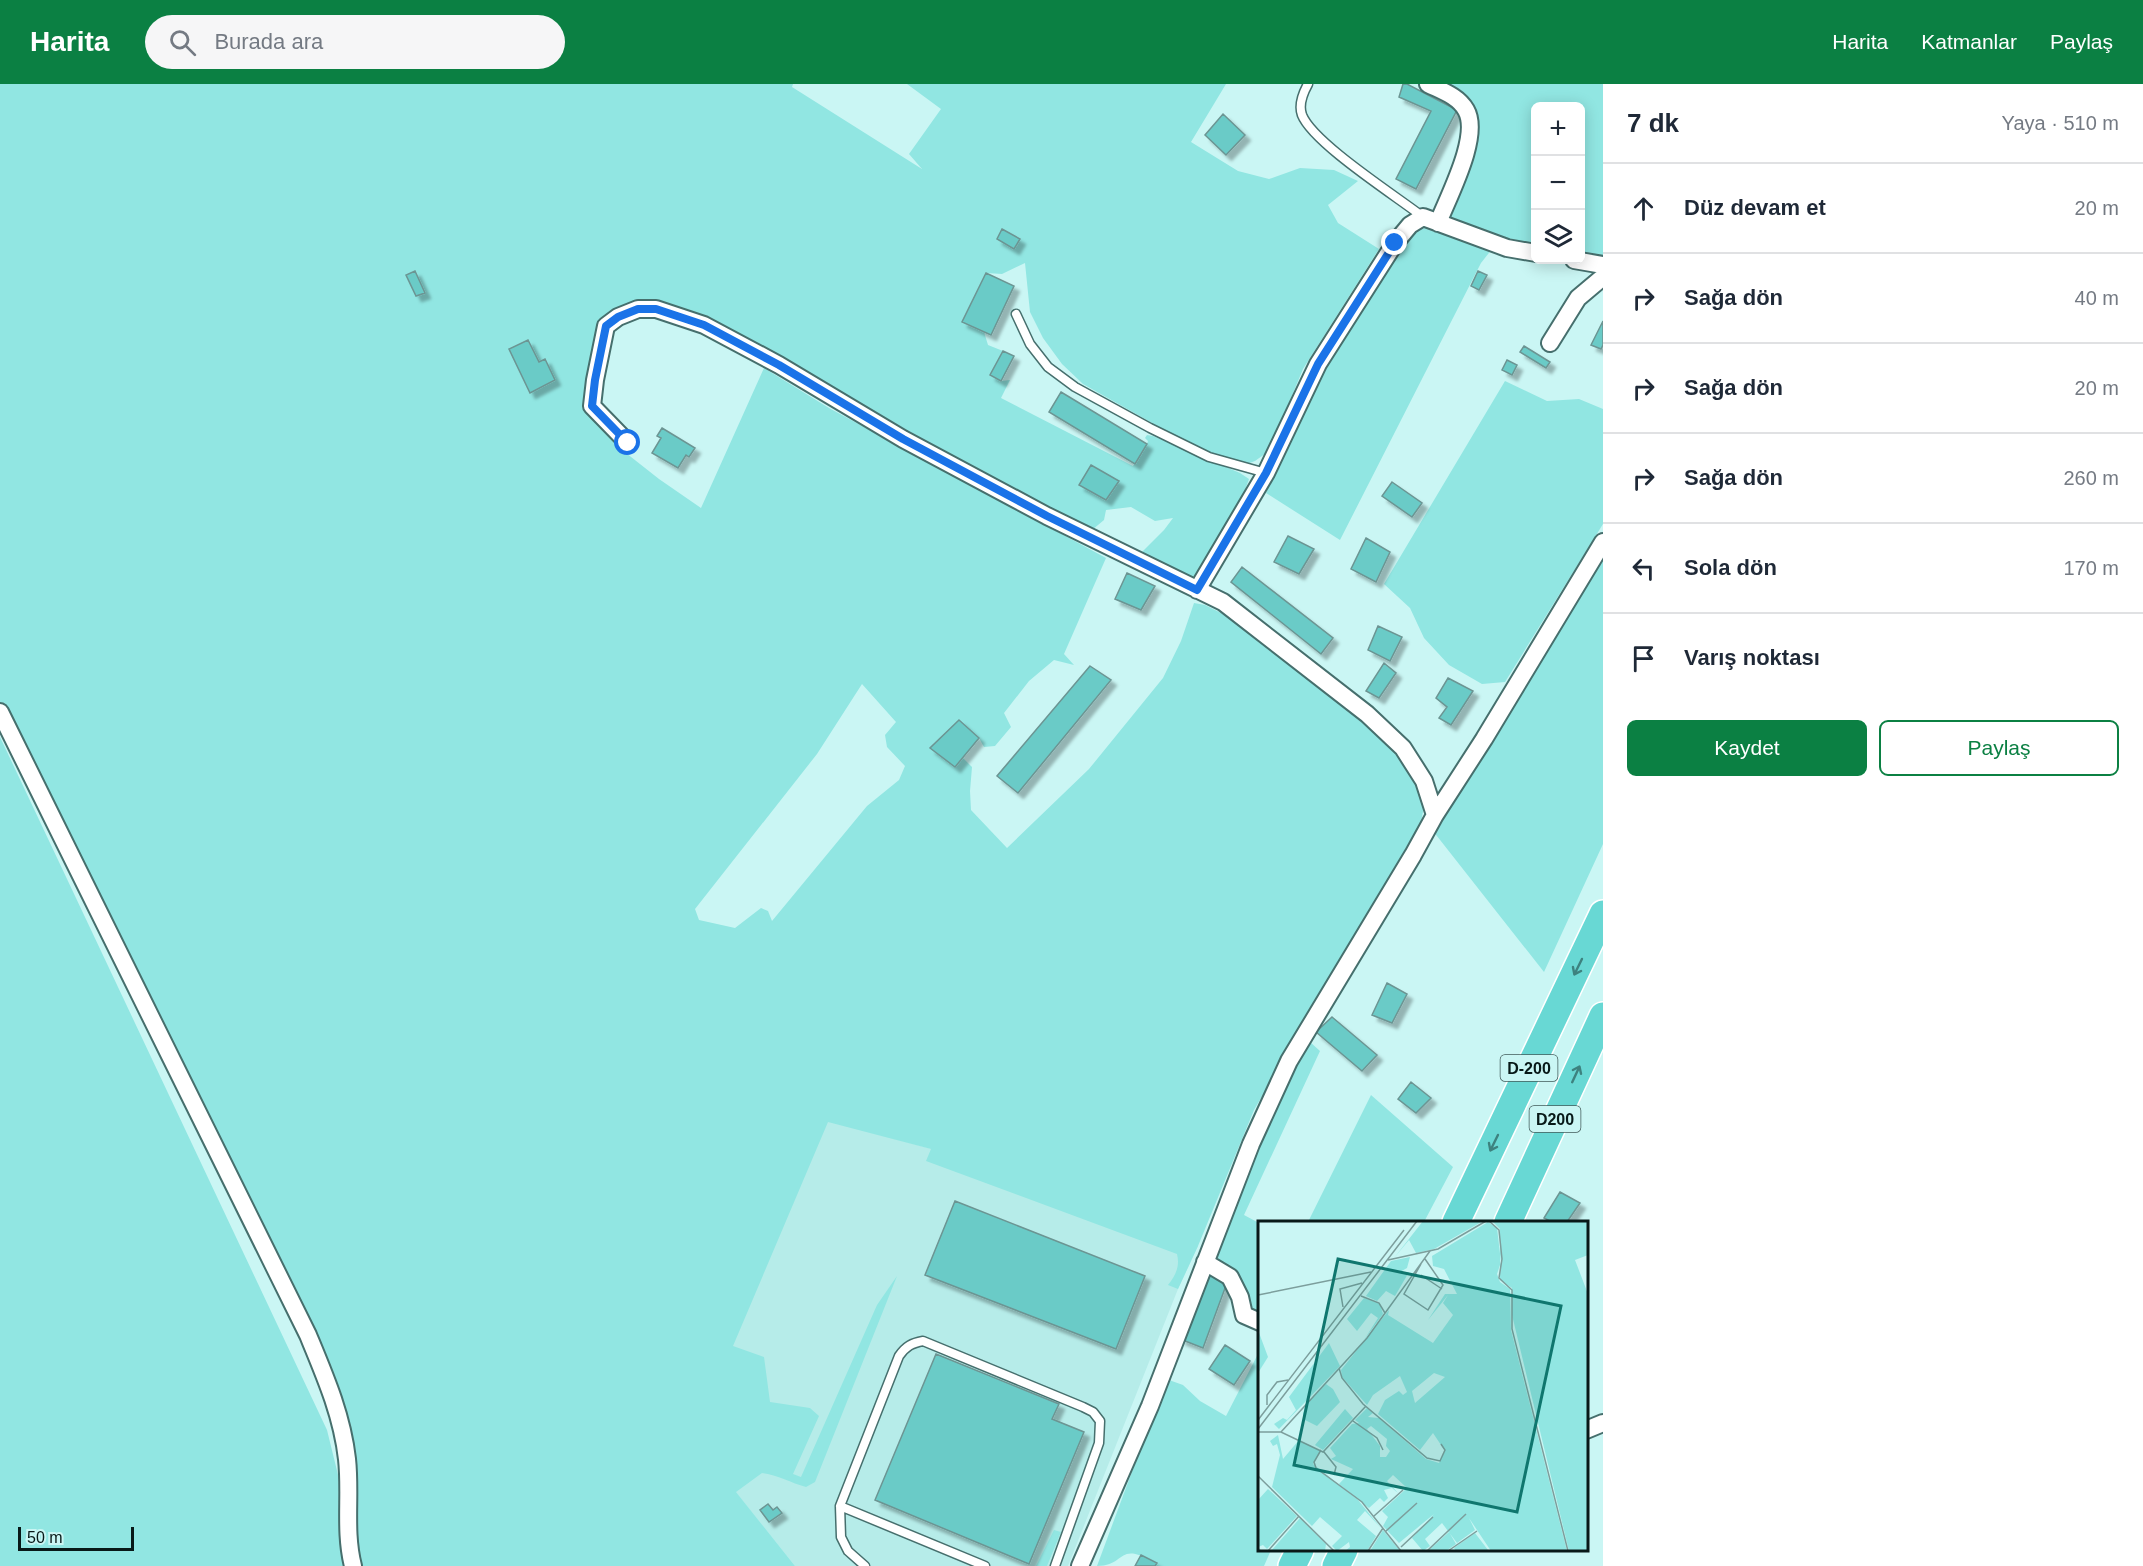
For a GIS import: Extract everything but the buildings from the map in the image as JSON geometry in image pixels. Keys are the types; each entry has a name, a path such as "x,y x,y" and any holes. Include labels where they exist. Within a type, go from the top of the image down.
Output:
{"highway":[{"name":"D-200","path":"1456,1221 1603,914"},
{"name":"D200","path":"1508,1221 1603,1016"},
{"path":"1293,1566 1300,1551"},
{"path":"1336,1566 1344,1551"}],"street":[{"path":"1428,84 1452,95 1467,111 1470,131 1467,150 1431,220"},
{"path":"1197,590 1266,473 1318,364 1395,243 1410,225 1431,220 1507,248 1531,252"},
{"path":"1585,262 1603,265"},
{"path":"1550,343 1578,298 1603,277"},
{"path":"628,443 592,406 606,326 618,317 638,309 656,309 704,325 779,365 903,439 1047,516 1223,602 1367,714 1403,748 1424,781 1435,815"},
{"path":"1080,1566 1150,1406 1251,1144 1289,1061 1435,815 1485,739 1603,542"},
{"path":"0,712 303,1325 332,1392 341,1421 347,1457 348,1546 353,1566"},
{"path":"1205,1262 1230,1277 1240,1297 1244,1315 1258,1321"},
{"path":"1588,1430 1603,1423"}],"lane":[{"path":"1308,84 1301,97 1301,114 1311,130 1349,163 1431,220"},
{"path":"1016,314 1030,344 1048,367 1075,387 1209,457 1266,473"},
{"path":"865,1566 848,1551 842,1537 840,1506 899,1356 913,1343 923,1341 933,1343 1083,1407 1093,1412 1100,1421 1099,1443 1055,1566"},
{"path":"840,1506 985,1566"}],"shaded area":[{"path":"0,84 793,84 792,87 922,169 909,154 941,109 907,84 1226,84 1191,142 1238,171 1269,179 1300,168 1334,170 1358,181 1328,205 1338,223 1379,249 1303,369 1269,451 1255,461 1244,465 1209,455 1083,384 1062,364 1043,338 1030,312 1025,263 1002,274 986,273 963,321 984,332 988,345 1003,351 990,375 1001,381 1010,380 1001,398 1133,466 1147,444 1148,441 1145,438 1147,435 1240,473 1249,479 1232,521 1194,576 1188,581 1139,555 1173,518 1155,521 1131,507 1106,510 1104,520 1092,530 1054,516 795,365 642,301 611,311 598,325 598,421 626,453 701,508 764,368 829,408 1106,558 1064,654 1074,665 1054,660 1029,681 1004,713 1011,727 995,746 984,747 979,738 959,720 930,748 955,767 963,758 972,767 971,810 1007,848 1089,769 1163,678 1181,641 1194,603 1205,605 1231,618 1359,716 1402,756 1424,806 1421,822 1254,1110 1178,1289 1168,1285 1177,1270 1177,1254 926,1161 931,1149 828,1122 733,1346 764,1357 770,1402 810,1408 819,1416 793,1474 801,1477 877,1305 897,1276 815,1482 806,1487 762,1473 736,1492 795,1566 357,1566 342,1406 71,842 0,704","holes":["1092,465 1118,481 1106,500 1079,485","862,684 896,722 885,735 887,747 905,766 899,780 867,806 772,921 768,911 761,908 735,928 699,920 695,909 817,754"]},
{"path":"1445,84 1603,84 1603,259 1585,256 1585,102 1531,102 1531,246 1480,232 1450,217 1448,206 1474,143"},
{"path":"1429,227 1492,249 1481,263 1340,540 1266,493 1311,386 1409,232"},
{"path":"1505,381 1547,401 1579,399 1603,409 1603,524 1505,682 1482,684 1449,665 1424,638 1410,608 1384,584"},
{"path":"1603,560 1603,844 1544,972 1433,831"},
{"path":"0,737 327,1430 342,1491 346,1566 0,1566"},
{"path":"1310,1042 1320,1051 1244,1215 1258,1222 1258,1315 1250,1313 1214,1251 1290,1075"},
{"path":"1371,1095 1453,1167 1425,1221 1308,1221"},
{"path":"814,1117 932,1149 1198,1246 1178,1289 1068,1566 795,1566 690,1435"},
{"path":"1258,1354 1258,1551 1271,1551 1264,1566 1155,1566 1156,1563 1143,1557 1128,1554 1107,1565 1097,1566 1143,1442 1169,1380 1183,1385 1200,1401 1226,1416"},
{"path":"1054,1530 1061,1532 1047,1566 1036,1566"}],"route":[{"path":"628,443 592,406 599,356 606,326 618,317 638,309 656,309 704,325 743,345 903,439 1047,516 1197,590 1266,473 1318,364 1395,243"}]}
